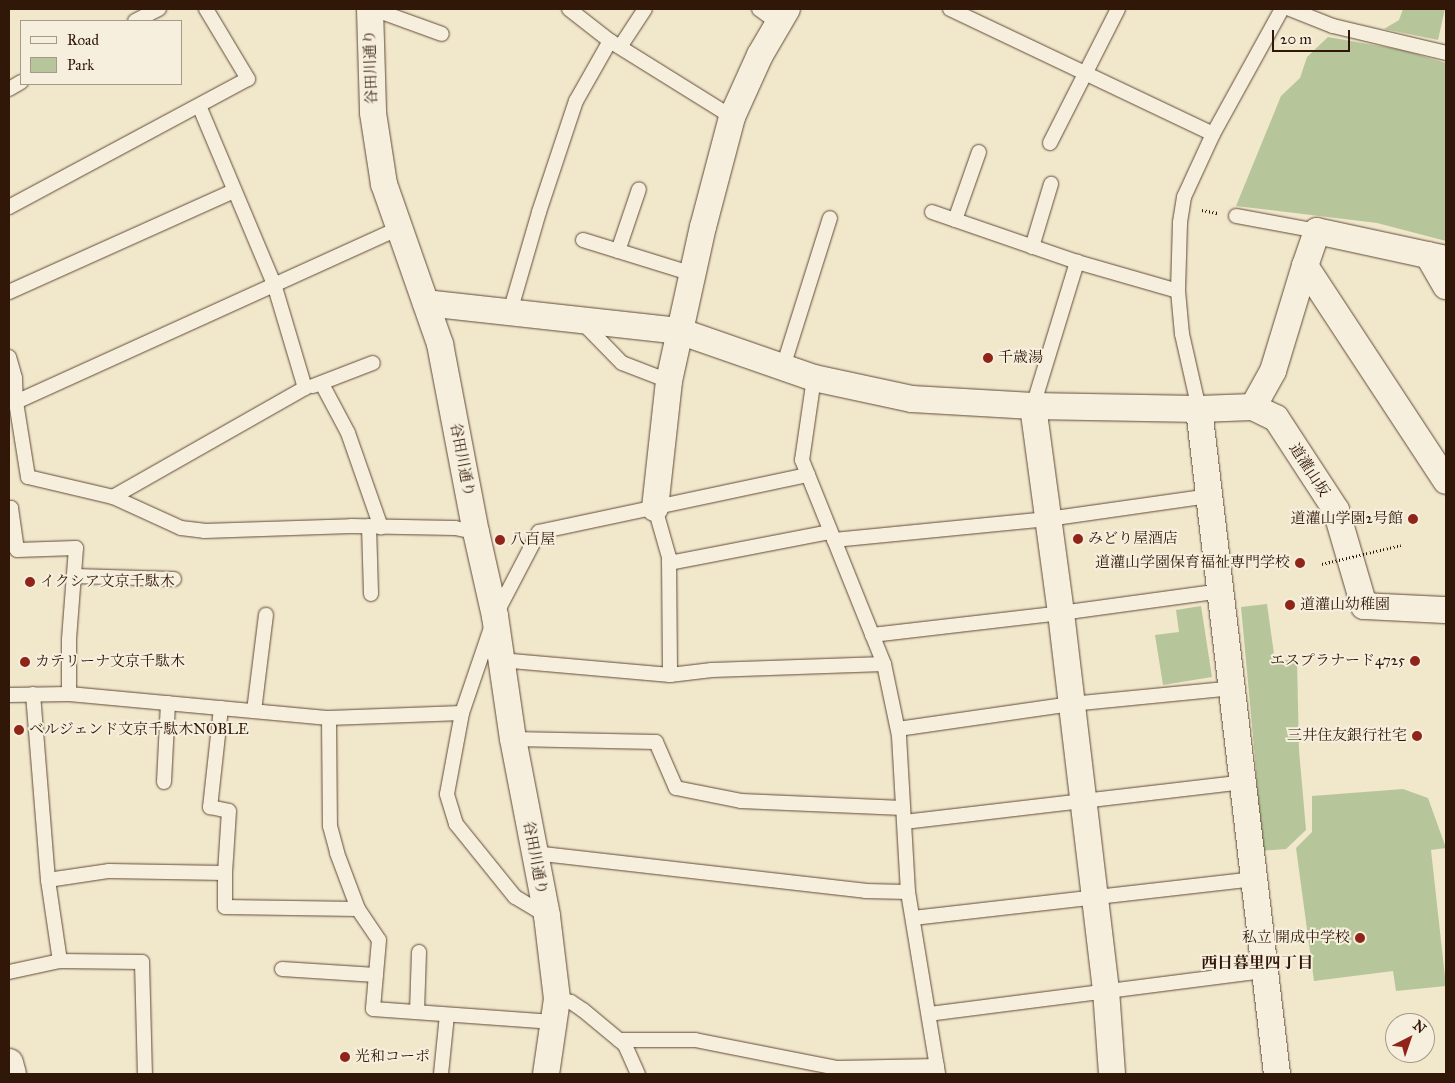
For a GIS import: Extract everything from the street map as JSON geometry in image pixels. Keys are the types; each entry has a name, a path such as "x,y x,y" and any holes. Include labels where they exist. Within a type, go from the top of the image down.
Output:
{"main road":[{"path":"9,1063 12,1074"}],"street":[{"name":"谷田川通り","path":"372,9 371,81 375,136 384,184 440,344 494,616 513,739 546,916 556,1010 546,1074"},
{"path":"655,508 669,381 679,331 732,117 760,55 775,14"},
{"path":"1253,407 1273,371 1305,266 1318,231 1437,257 1446,286"},
{"path":"1305,266 1446,481"},
{"name":"道灌山坂","path":"426,303 679,331 814,378 912,399 1033,406 1199,409 1253,407 1276,418 1336,510 1364,606 1446,610"},
{"path":"1033,406 1106,990 1112,1074"},
{"path":"1199,409 1222,591 1277,1074"}],"lane":[{"path":"137,20 159,9"},
{"path":"9,208 248,79 206,9"},
{"path":"372,9 442,34"},
{"path":"569,9 615,44 732,117"},
{"path":"510,312 538,212 576,101 615,44 646,9"},
{"path":"950,9 1214,134"},
{"path":"1050,143 1118,9"},
{"path":"1199,409 1182,334 1178,291 1182,206 1184,197 1214,134 1282,9"},
{"path":"1290,9 1333,26 1446,53"},
{"path":"9,89 20,83"},
{"path":"199,106 274,284 306,388"},
{"path":"955,220 979,152"},
{"path":"1032,247 1051,184"},
{"path":"618,251 639,189"},
{"path":"9,292 234,192"},
{"path":"932,212 1077,262 1178,291"},
{"path":"1236,216 1318,231"},
{"path":"783,367 830,218"},
{"path":"16,402 399,228"},
{"path":"582,240 693,274"},
{"path":"1033,406 1077,262"},
{"path":"579,319 622,363 669,381"},
{"path":"9,357 15,378 16,402 28,477 113,497 182,528 204,531 375,526 456,528 476,532"},
{"path":"113,497 306,388 322,384 373,363"},
{"path":"619,1040 694,1040 836,1068 938,1070 908,892 898,730 884,664 802,460 814,378"},
{"path":"322,384 348,433 375,526 371,594"},
{"path":"546,916 515,897 456,824 447,794 462,713 494,616 538,532 808,475"},
{"path":"669,563 832,536 1048,519 1210,496"},
{"path":"9,508 11,508 17,550 76,548 69,640 69,694"},
{"path":"655,508 669,563 670,675"},
{"path":"74,576 174,579"},
{"path":"872,635 1060,613 1222,591"},
{"path":"254,711 266,615"},
{"path":"500,660 670,675 712,670 884,664"},
{"path":"898,730 1071,704 1233,688"},
{"path":"33,694 48,880 60,962"},
{"path":"9,695 69,694 328,718 462,713"},
{"path":"164,782 168,703"},
{"path":"222,708 210,807 229,811 225,907 358,908"},
{"path":"328,718 330,826 337,854 358,908 379,940 373,1009 447,1015 556,1010 572,1002 625,1045 638,1074"},
{"path":"513,739 656,742 676,788 741,801 904,815 1082,800 1244,782"},
{"path":"534,853 865,891 908,892"},
{"path":"48,880 109,871 225,873"},
{"path":"913,918 1255,879"},
{"path":"417,1012 419,952"},
{"path":"9,972 60,962 142,962 145,1074"},
{"path":"282,969 376,975"},
{"path":"928,1014 1264,971"},
{"path":"441,1074 447,1015"}],"path":[{"path":"1182,206 1236,216"},
{"path":"1322,564 1401,545"}],"green space":[{"path":"1403,9 1445,9 1438,40 1384,29 1399,20"},
{"path":"1328,37 1402,50 1446,63 1446,241 1377,223 1236,206 1281,96 1300,78 1307,57"},
{"path":"1267,604 1275,661 1297,659 1299,750 1306,830 1286,849 1261,851 1255,758 1241,607"},
{"path":"1201,606 1212,677 1163,685 1155,635 1179,632 1176,610"},
{"path":"1403,789 1428,798 1446,848 1431,850 1446,986 1396,991 1393,971 1314,981 1296,848 1312,832 1312,796"}],"place":[{"name":"千歳湯","path":"988,358"},
{"name":"道灌山学園2号館","path":"1413,519"},
{"name":"みどり屋酒店","path":"1078,539"},
{"name":"八百屋","path":"500,540"},
{"name":"道灌山学園保育福祉専門学校","path":"1300,563"},
{"name":"イクシア文京千駄木","path":"30,582"},
{"name":"道灌山幼稚園","path":"1290,605"},
{"name":"エスプラナード4725","path":"1415,661"},
{"name":"カテリーナ文京千駄木","path":"25,662"},
{"name":"ベルジェンド文京千駄木NOBLE","path":"19,730"},
{"name":"三井住友銀行社宅","path":"1417,736"},
{"name":"私立 開成中学校","path":"1360,938"},
{"name":"光和コーポ","path":"345,1057"}],"district":[{"name":"西日暮里四丁目","path":"1257,963"}]}
